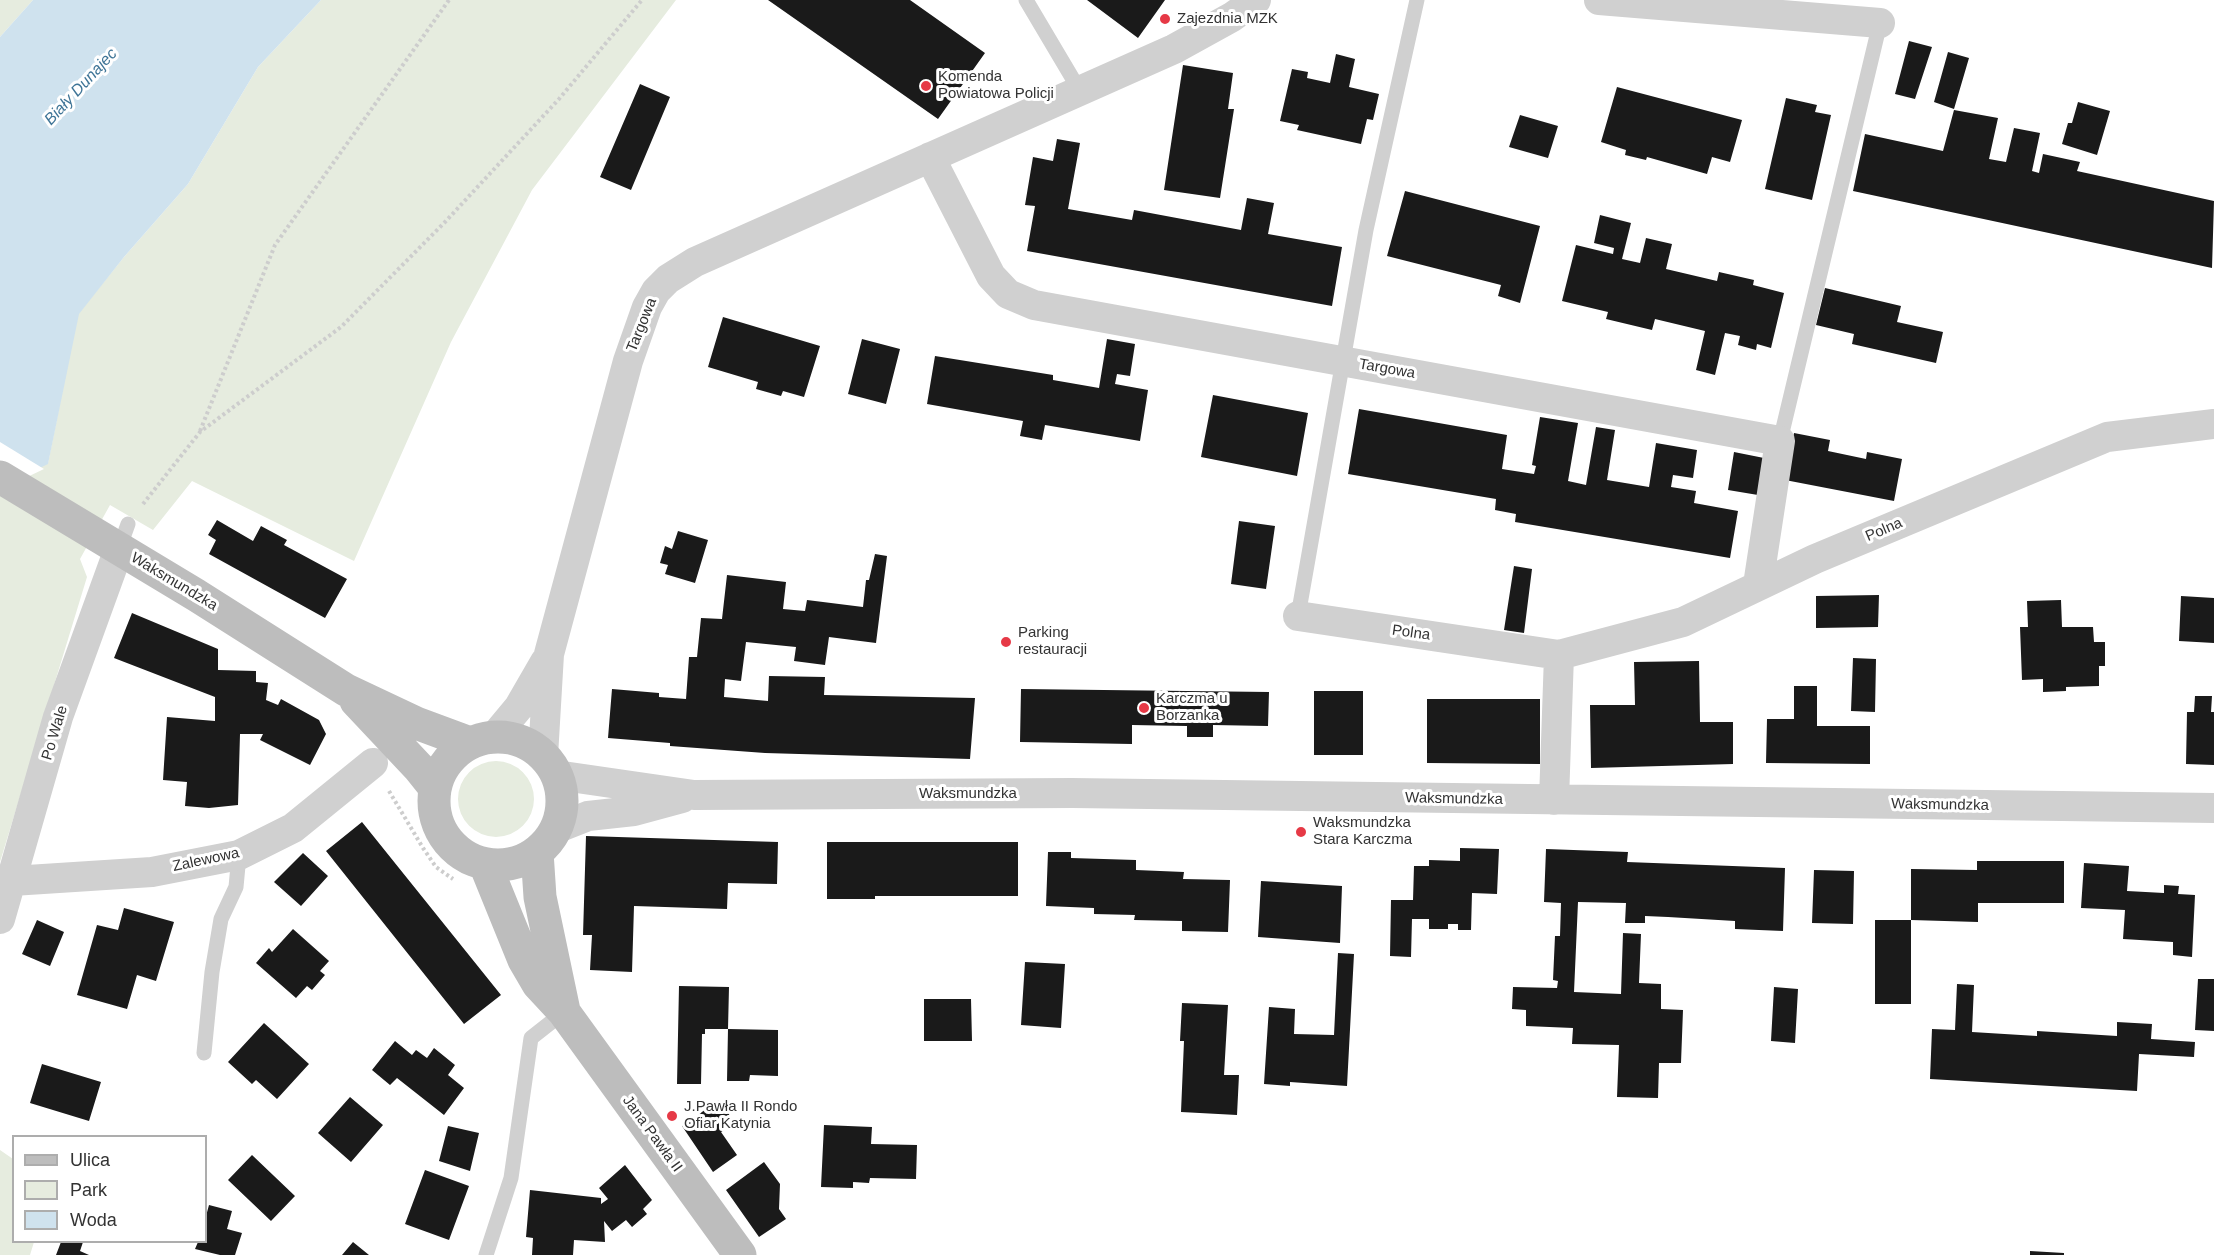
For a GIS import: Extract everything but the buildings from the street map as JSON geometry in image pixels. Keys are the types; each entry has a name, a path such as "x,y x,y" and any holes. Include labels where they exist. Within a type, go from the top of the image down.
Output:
{"street":[{"name":"Targowa","path":"482,740 519,707 549,654 628,361 646,307 656,291 668,279 695,262 1174,49 1232,17 1256,0"},
{"path":"1599,0 1880,23"},
{"name":"Targowa","path":"930,157 991,276 1008,294 1034,305 1780,441"},
{"name":"Polna","path":"1298,616 1559,655 1683,622 1815,559 2107,436 2214,424"},
{"path":"1758,585 1780,441"},
{"name":"Waksmundzka","path":"0,477 56,511 124,537 196,595 346,690 416,723 482,740"},
{"name":"Po Wale","path":"0,919 58,717 124,537"},
{"name":"Targowa","path":"549,654 549,766"},
{"path":"1554,800 1559,655"},
{"name":"Waksmundzka","path":"346,690 435,788"},
{"path":"482,740 521,742 549,766 560,788 562,802 560,816 546,841 512,864 485,864 462,855 444,837 435,814 435,788 447,762 482,740"},
{"name":"Zalewowa","path":"12,881 152,872 239,855 293,828 373,763"},
{"name":"Waksmundzka","path":"549,766 694,795 1072,793 2214,808"},
{"name":"Waksmundzka","path":"546,841 588,816 634,811 694,795"},
{"name":"Jana Pawła II","path":"546,841 540,897 564,1012"},
{"name":"Jana Pawła II","path":"485,864 524,960 538,984 564,1012 740,1255"}],"lane":[{"path":"1026,0 1080,91"},
{"path":"1298,616 1366,230 1417,0"},
{"path":"1780,441 1880,23"},
{"path":"204,1053 212,972 221,919 236,887 239,855"},
{"path":"486,1255 510,1178 531,1038 564,1012"}],"path":[{"path":"124,537 200,432 275,245 448,0"},
{"path":"200,432 341,327 454,213 559,99 642,0"},
{"path":"373,763 436,867 456,881"}],"green space":[{"path":"0,0 33,0 0,37"},
{"path":"321,0 676,0 532,190 451,342 354,561 192,481 153,530 110,505 80,559 87,577 0,862 0,487 48,463 78,314 188,184 258,67"},
{"path":"496,761 510,764 523,772 531,785 534,799 531,813 523,826 510,834 496,837 482,834 469,826 461,813 458,799 461,785 469,772 482,764"},
{"path":"0,1150 12,1158 12,1243 34,1243 30,1255 0,1255"}],"water":[{"name":"Biały Dunajec","path":"33,0 321,0 258,67 188,184 124,257 79,314 48,464 0,487 0,37"}],"pier":[{"path":"0,442 44,469 0,490"}],"place":[{"name":"Zajezdnia MZK","path":"1165,19"},
{"name":"Komenda Powiatowa Policji","path":"926,86"},
{"name":"Parking restauracji","path":"1006,642"},
{"name":"Karczma u Borzanka","path":"1144,708"},
{"name":"Waksmundzka Stara Karczma","path":"1301,832"},
{"name":"J.Pawła II Rondo Ofiar Katynia","path":"672,1116"}]}
